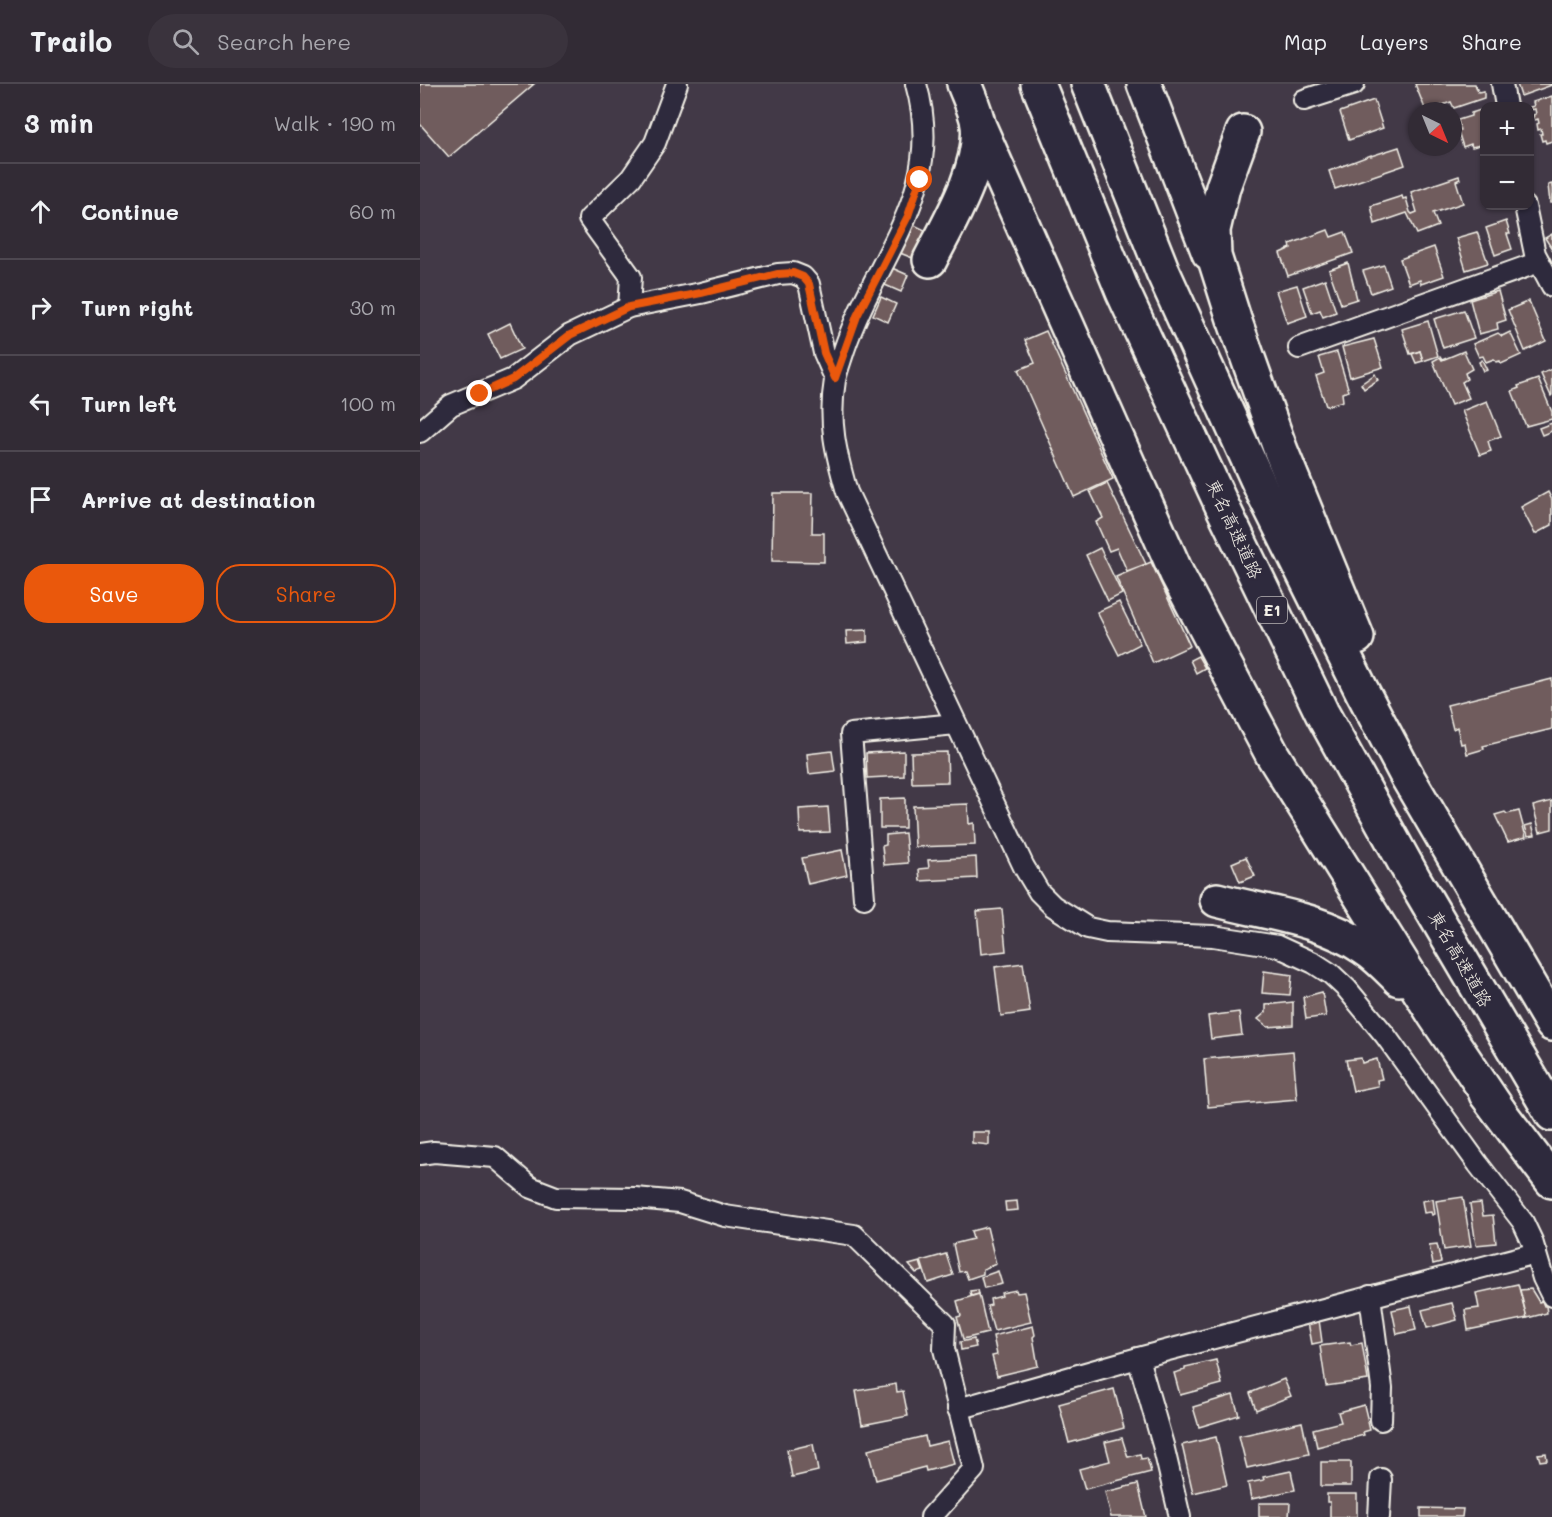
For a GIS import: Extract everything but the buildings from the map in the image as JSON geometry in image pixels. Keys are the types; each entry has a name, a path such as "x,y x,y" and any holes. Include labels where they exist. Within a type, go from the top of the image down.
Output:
{"highway":[{"path":"964,84 978,124 1177,574 1261,733 1435,1016 1499,1111"},
{"name":"東名高速道路","path":"1038,84 1123,292 1224,510 1322,713 1415,881 1552,1114"},
{"name":"E1","path":"1088,84 1163,272 1262,490 1362,691 1465,879 1552,1024"},
{"path":"1144,84 1234,319 1281,451 1427,802 1465,879"},
{"path":"930,260 967,184 974,162 978,124"},
{"path":"1234,319 1214,256 1213,230 1223,187 1243,132"},
{"path":"1217,900 1298,919 1334,932 1364,948 1406,986 1552,1181"}],"street":[{"path":"629,307 631,277 589,219 631,178 655,143 677,84"},
{"path":"916,84 924,116 924,149 920,180 908,216 857,316 835,378 832,431 847,492 1023,867 1039,892 1053,906 1088,928 1107,932 1213,936 1277,946 1314,963 1331,974 1347,989 1385,1035 1523,1222 1544,1255 1543,1278 1552,1296"},
{"path":"1304,100 1354,84"},
{"path":"1502,84 1505,102"},
{"path":"1526,210 1535,254 1552,286"},
{"path":"1299,348 1539,262"},
{"path":"420,432 451,405 513,379 570,335 629,307 701,293 778,274 793,273 803,277 809,284 824,353 835,378"},
{"path":"864,898 851,734 956,724"},
{"path":"420,1154 434,1152 495,1156 530,1187 556,1197 635,1198 680,1202 736,1218 854,1235 945,1324 944,1349 974,1469 931,1517"},
{"path":"958,1409 1370,1296 1544,1255"},
{"path":"1370,1296 1383,1388 1381,1420"},
{"path":"1138,1358 1163,1445 1180,1517"},
{"path":"1379,1517 1381,1479"}],"route":[{"path":"480,394 513,379 570,335 629,307 701,293 778,274 793,273 803,277 809,284 824,353 835,378 857,316 908,216 920,180"}]}
